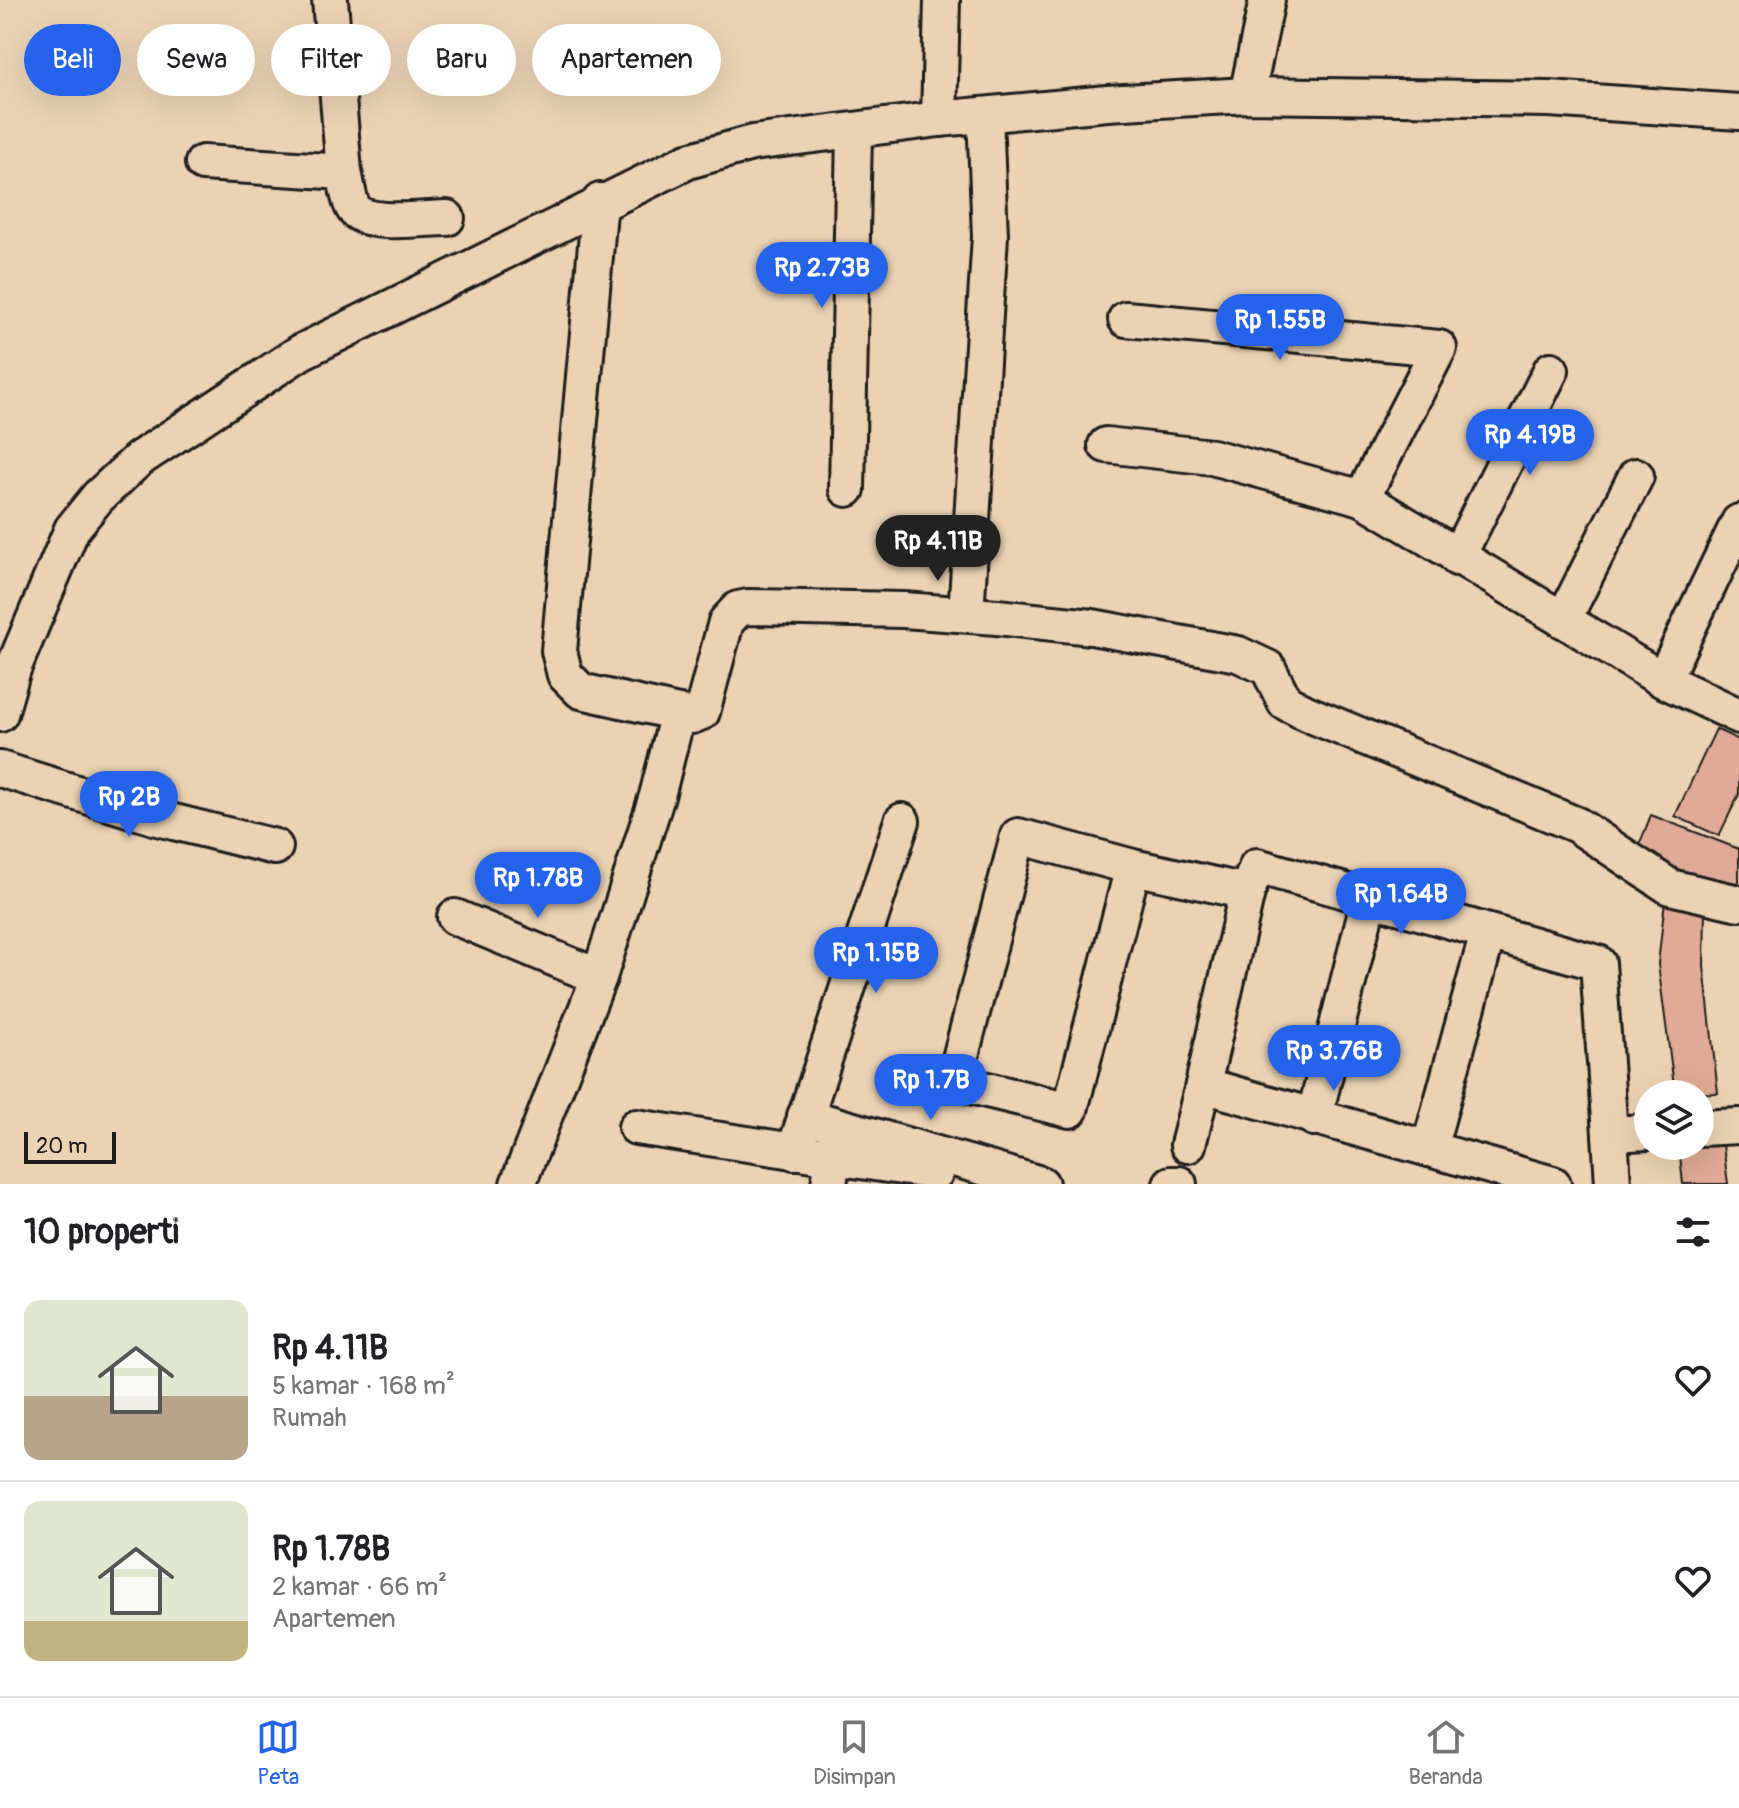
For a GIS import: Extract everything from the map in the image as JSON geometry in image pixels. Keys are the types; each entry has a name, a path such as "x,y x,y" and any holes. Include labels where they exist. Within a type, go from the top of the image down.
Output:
{"street":[{"path":"330,0 344,172 353,209 361,216 374,220 447,218"},
{"path":"939,119 942,0"},
{"path":"1247,95 1267,0"},
{"path":"0,714 6,668 72,529 98,497 139,459 301,352 600,201 688,161 752,143 939,119 1247,95 1549,99 1739,112"},
{"path":"966,614 990,236 985,115"},
{"path":"847,489 854,132"},
{"path":"203,163 344,172"},
{"path":"600,201 570,510 560,663 571,684 581,691 692,716 702,712 726,622 738,609 904,610 1092,627 1238,654 1268,668 1285,702 1306,713 1577,825 1670,887 1739,903"},
{"path":"1126,319 1439,348 1362,498"},
{"path":"1457,558 1551,370"},
{"path":"1106,445 1212,457 1362,498 1663,680 1739,716"},
{"path":"1563,620 1636,476"},
{"path":"1663,680 1739,522"},
{"path":"518,1184 599,977 657,796 678,713"},
{"path":"0,769 154,817 275,847"},
{"path":"794,1152 902,821"},
{"path":"1133,867 1070,1110 954,1082 1018,836 1133,867 1247,892"},
{"path":"1188,1145 1247,892 1257,866 1370,895 1488,933 1598,963 1613,1184"},
{"path":"1314,1118 1370,895"},
{"path":"455,917 599,977"},
{"path":"1429,1149 1488,933"},
{"path":"1203,1085 1553,1184"},
{"path":"805,1116 1041,1184"},
{"path":"1714,1127 1739,1126"},
{"path":"636,1127 794,1152 831,1171 1015,1184"},
{"path":"1610,1134 1634,1133"},
{"path":"1171,1184 1179,1184"}],"building":[{"path":"1716,729 1739,740 1739,794 1719,836 1675,816"},
{"path":"1651,815 1739,849 1739,881 1735,891 1636,853"},
{"path":"1665,901 1705,910 1704,966 1718,1093 1714,1093 1714,1080 1673,1080 1658,964"},
{"path":"1722,1137 1728,1184 1683,1184 1680,1160 1714,1160 1714,1138"}]}
